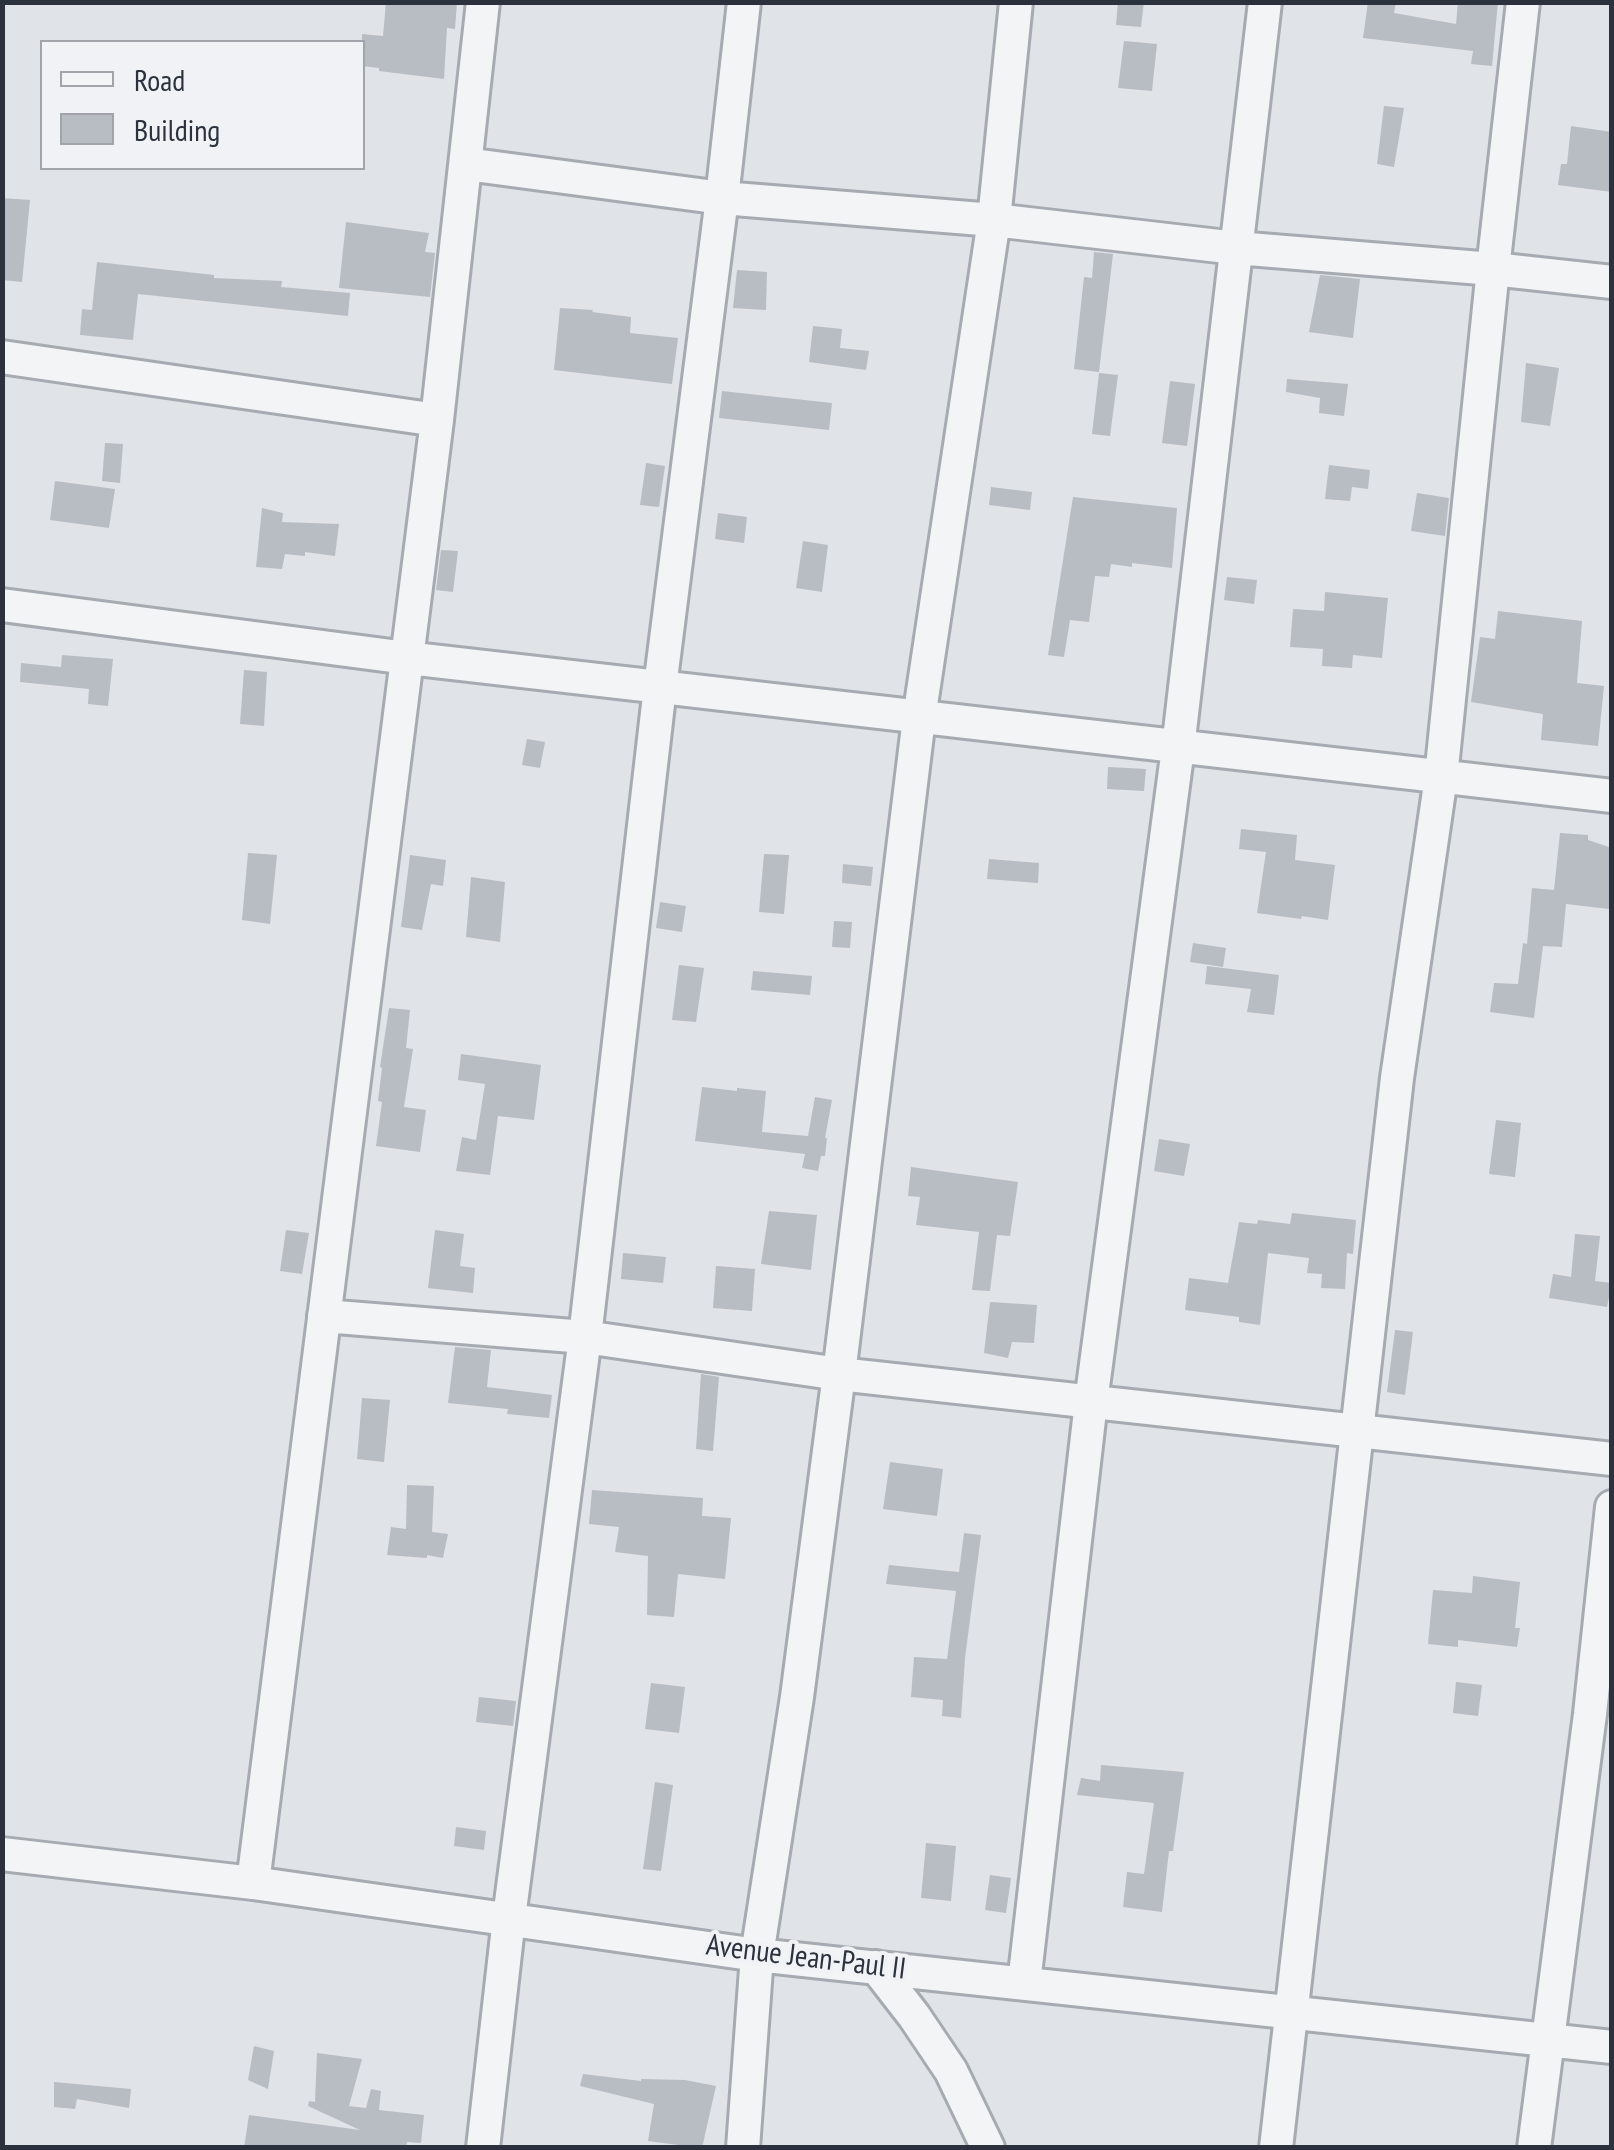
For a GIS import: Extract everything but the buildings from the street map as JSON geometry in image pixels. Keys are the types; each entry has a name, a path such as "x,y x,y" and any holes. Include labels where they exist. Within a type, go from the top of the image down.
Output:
{"street":[{"path":"253,1883 437,420 483,2"},
{"path":"482,2148 585,1338 744,2"},
{"path":"743,2148 758,1955 839,1374 919,718 994,220 1016,2"},
{"path":"1024,1983 1091,1402 1178,748 1265,2"},
{"path":"1276,2148 1398,1078 1441,777 1523,2"},
{"path":"466,164 722,198 994,220 1236,248 1612,282"},
{"path":"2,357 437,420"},
{"path":"2,605 407,658 1612,796"},
{"path":"324,1316 585,1338 839,1374 1612,1459"},
{"path":"1534,2148 1590,1714 1612,1507"},
{"name":"Avenue Jean-Paul II","path":"2,1854 253,1883 758,1955 1612,2047"},
{"path":"876,1967 951,2070 988,2148"}]}
